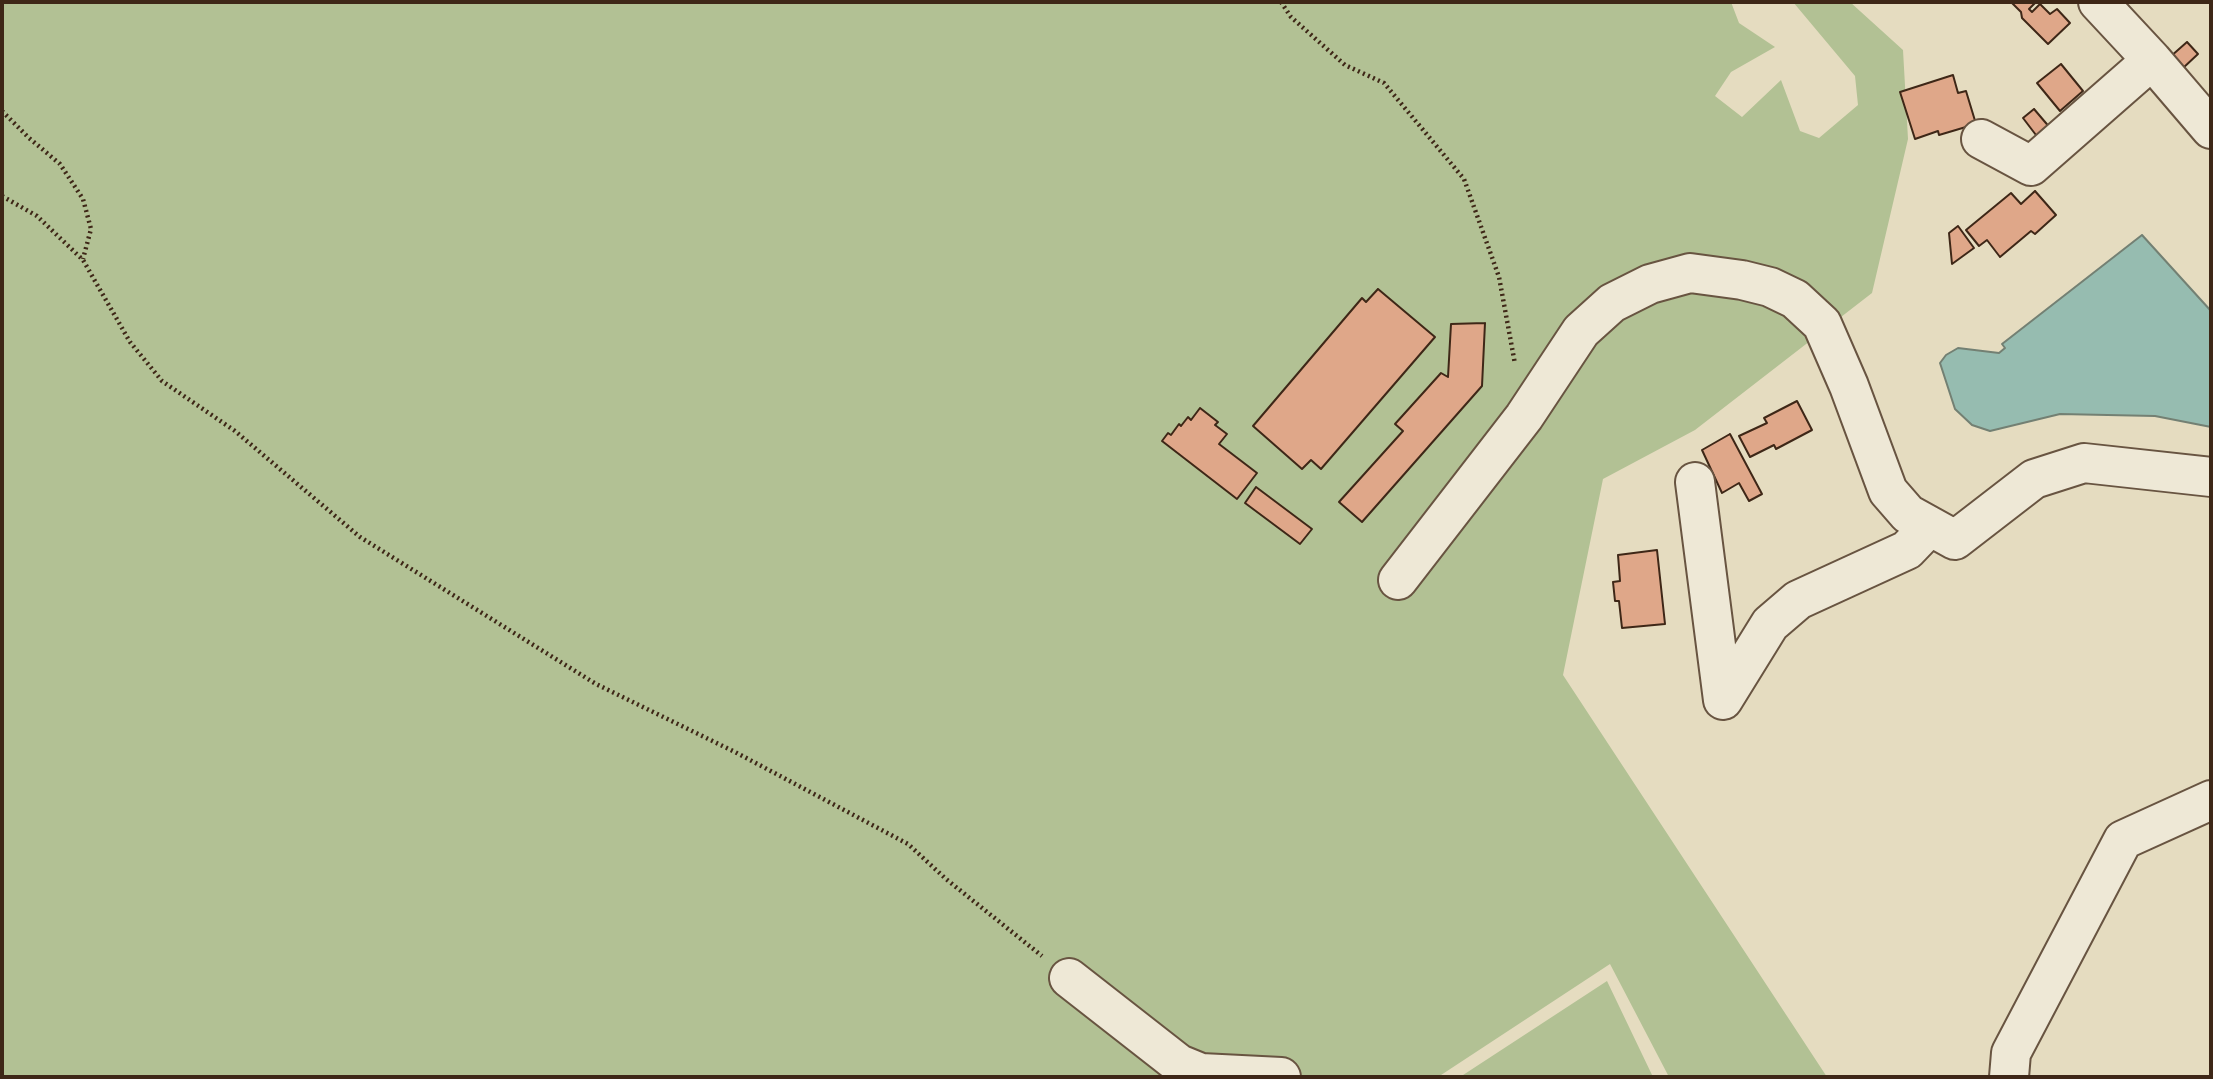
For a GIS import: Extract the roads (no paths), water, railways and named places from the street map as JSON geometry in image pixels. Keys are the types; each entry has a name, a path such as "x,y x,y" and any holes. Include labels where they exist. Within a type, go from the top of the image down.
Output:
{"street":[{"path":"2098,2 2211,129"},
{"path":"1981,139 2031,166 2151,60"},
{"path":"1398,580 1524,417 1581,331 1612,303 1650,284 1690,273 1770,287 1795,299 1822,324 1849,386 1888,491 1908,514 1955,540 2034,479 2084,463 2211,477"},
{"path":"1695,482 1723,700 1770,624 1798,600 1907,550 1930,526"},
{"path":"2009,1077 2011,1053 2123,840 2211,800"},
{"path":"1069,978 1179,1064 1201,1073 1281,1077"}],"water":[{"path":"2142,235 2211,311 2211,427 2155,416 2060,414 1990,431 1972,425 1955,409 1940,363 1946,355 1958,348 1999,353 2005,348 2002,344"}]}
